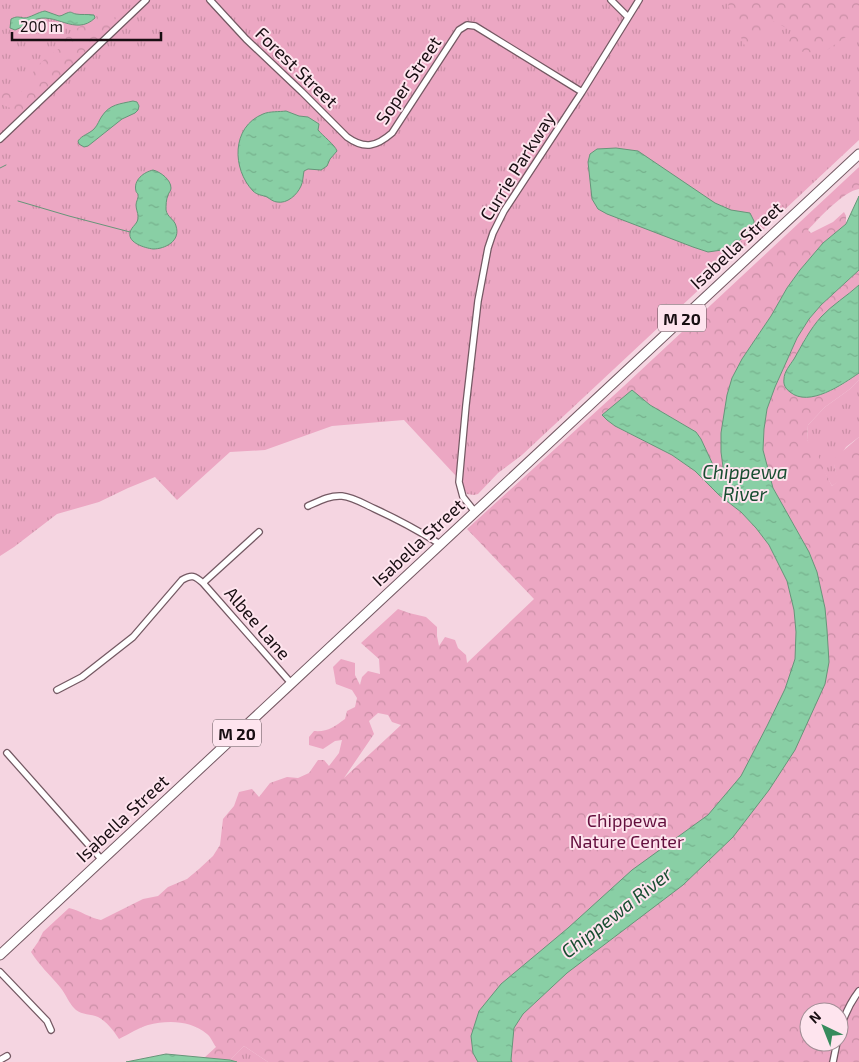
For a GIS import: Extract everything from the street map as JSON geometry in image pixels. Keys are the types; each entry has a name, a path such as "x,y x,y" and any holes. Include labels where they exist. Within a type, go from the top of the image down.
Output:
{"highway":[{"name":"Isabella Street","path":"0,955 859,154"}],"street":[{"path":"0,139 146,0"},
{"name":"Forest Street","path":"210,0 246,39 347,137 355,143 370,146"},
{"path":"611,0 628,18"},
{"name":"Currie Parkway","path":"475,512 460,491 459,482 478,301 488,248 504,211 582,92 639,0"},
{"name":"Soper Street","path":"370,146 383,141 392,133 459,30 467,25 475,26 582,92"},
{"path":"308,506 332,496 354,498 413,527 440,544"},
{"path":"57,690 82,677 133,637 182,580 188,576 196,577 202,583 259,532"},
{"name":"Albee Lane","path":"202,583 291,683"},
{"path":"7,753 102,860"},
{"path":"0,972 46,1021 51,1030"},
{"path":"849,1007 859,991"},
{"path":"0,1060 6,1056"}],"green space":[{"path":"0,0 859,0 859,140 522,455 498,473 478,494 467,494 456,476 404,420 332,426 265,450 230,452 177,500 155,477 99,502 57,514 0,556"},
{"path":"727,0 859,0 859,28 827,50 818,53 794,51 786,45 794,32 773,21 757,46 745,46 732,18"},
{"path":"104,11 119,20 21,112 0,104 0,86 25,92 35,68 63,46 67,35"},
{"name":"Chippewa Nature Center","path":"859,167 859,189 839,200 808,230 811,233 833,222 844,212 846,224 823,243 800,270 742,359 732,378 721,433 723,467 717,469 714,467 696,432 650,405 632,391 607,420 672,455 695,471 756,528 769,545 781,569 813,563 809,552 773,488 763,450 767,409 797,338 809,319 821,305 859,270 859,285 821,317 804,340 792,394 801,396 819,395 836,388 859,373 859,380 825,407 808,425 807,440 817,453 832,486 838,481 834,466 836,457 859,437 859,1062 268,1062 244,1046 230,1060 204,1058 216,1047 208,1035 201,1029 179,1022 155,1023 119,1039 110,1026 101,1019 76,1010 60,987 41,966 31,952 43,932 69,908 101,920 143,899 158,896 168,887 187,879 213,856 220,845 223,819 234,806 239,792 252,789 259,797 270,783 287,777 298,778 309,773 318,760 324,760 329,766 339,753 342,740 335,741 323,749 309,745 309,737 314,731 323,731 331,728 345,719 347,711 355,707 357,698 352,690 336,684 333,667 341,659 355,663 355,675 360,685 362,677 368,671 380,674 379,659 361,643 398,609 426,617 437,627 439,646 445,637 455,640 458,648 466,655 467,663 534,599 467,529","holes":["378,713 388,715 392,722 401,725 344,778 374,734 369,721"]},
{"path":"859,380 859,437 846,447 834,466 839,481 832,486 807,440 808,425 825,407"},
{"path":"244,1046 268,1062 237,1062 230,1060"}],"water":[{"path":"45,11 59,16 71,12 94,15 95,18 87,23 72,25 42,18 34,20 26,28 22,27 15,30 10,28 11,19 16,17 26,18"},
{"path":"133,101 137,102 139,106 135,113 122,119 88,146 84,147 79,144 78,141 97,126 108,109"},
{"path":"286,111 308,117 319,124 318,130 337,151 327,166 321,170 308,169 304,171 303,181 297,193 284,202 277,202 258,194 246,182 238,160 238,149 240,138 245,128 253,120 266,113"},
{"path":"616,148 638,151 715,203 731,210 750,213 754,221 754,227 739,241 722,250 708,252 598,209 592,199 588,162 590,154 597,149"},
{"path":"153,170 165,177 171,185 166,201 166,210 177,231 174,240 167,246 153,249 134,242 130,237 130,233 138,219 136,183 143,175"},
{"name":"Chippewa River","path":"859,196 859,270 821,305 797,338 767,409 764,429 763,450 773,488 809,552 817,572 825,608 827,630 829,662 825,684 795,750 769,790 733,837 683,885 567,973 523,1014 514,1028 512,1062 478,1062 473,1053 471,1036 479,1011 501,984 568,928 632,870 708,815 741,776 785,689 795,659 796,632 794,610 787,581 769,545 756,528 695,471 672,455 615,426 602,415 632,390 650,405 696,432 714,467 717,469 723,467 721,433 727,395 732,378 787,288 823,243 846,224"},
{"path":"859,285 859,373 826,393 816,396 798,396 790,392 784,385 785,374 810,332 825,313"},
{"path":"166,1054 230,1060 237,1062 126,1062"}],"waterway":[{"path":"0,168 6,165"},
{"path":"18,201 130,232"}]}
